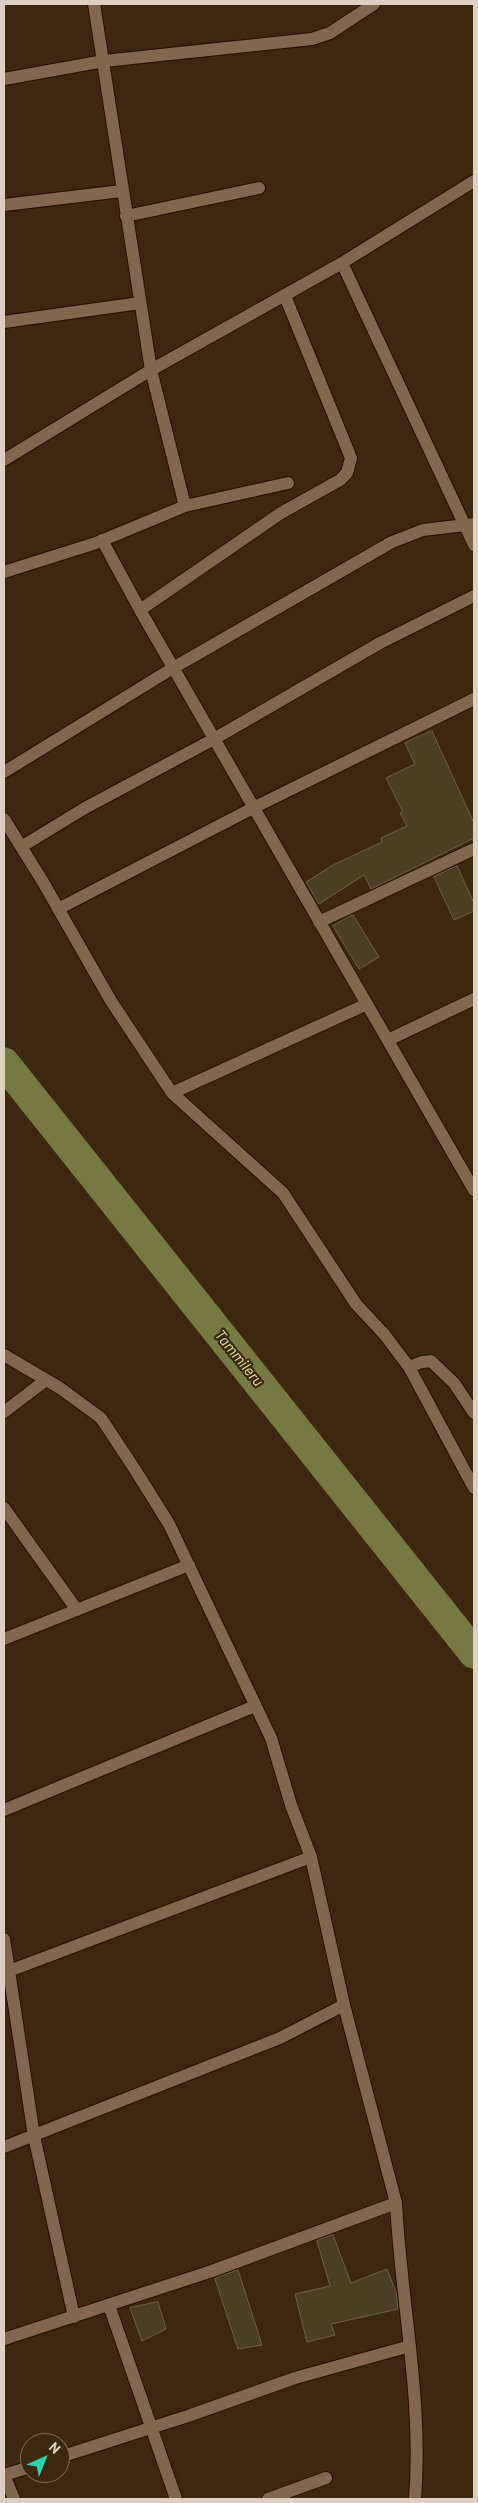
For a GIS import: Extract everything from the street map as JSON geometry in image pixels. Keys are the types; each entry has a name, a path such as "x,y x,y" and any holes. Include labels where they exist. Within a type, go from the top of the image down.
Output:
{"street":[{"path":"94,4 151,370 185,506"},
{"path":"4,79 104,61 312,39 330,33 374,4"},
{"path":"4,460 151,370 342,263 474,181"},
{"path":"126,216 259,188"},
{"path":"4,205 122,192"},
{"path":"342,263 470,524 474,545"},
{"path":"140,610 281,513 340,480 346,473 351,458 285,296"},
{"path":"4,322 140,303"},
{"path":"4,572 102,540 185,506 288,483"},
{"path":"4,772 173,668 392,542 423,530 470,524"},
{"path":"102,540 253,808 474,1190"},
{"path":"21,847 85,808 214,739 380,643 474,596"},
{"path":"58,909 253,808 474,699"},
{"path":"4,819 111,1001 172,1093 284,1194 356,1304 384,1334 409,1367 474,1488"},
{"path":"319,922 474,849"},
{"path":"388,1040 474,999"},
{"path":"172,1093 367,1004"},
{"path":"4,1355 86,1405 101,1418 169,1524 271,1738 291,1805 311,1857 344,2005 396,2203 398,2252 414,2370 415,2499"},
{"path":"409,1367 431,1361 454,1383 474,1413"},
{"path":"4,1412 46,1380"},
{"path":"4,1508 77,1610"},
{"path":"4,1639 189,1565"},
{"path":"4,1810 255,1706"},
{"path":"6,1972 311,1857"},
{"path":"4,1939 6,1972 34,2136 74,2317"},
{"path":"4,2147 280,2038 344,2005"},
{"path":"4,2339 212,2271 396,2203"},
{"path":"109,2306 176,2499"},
{"path":"70,2454 295,2378 410,2346"},
{"path":"14,2499 4,2475 20,2470"},
{"path":"268,2499 326,2478"}],"building":[{"path":"432,731 474,823 474,838 371,889 364,875 319,904 306,882 333,865 382,842 381,838 407,826 400,813 403,812 386,778 415,764 405,743"},
{"path":"457,866 474,903 474,911 454,920 434,877"},
{"path":"353,915 379,957 359,969 333,926"},
{"path":"333,2235 351,2283 387,2269 396,2292 398,2309 331,2324 335,2335 307,2342 295,2294 330,2286 317,2241"},
{"path":"238,2270 262,2345 238,2349 215,2279"},
{"path":"158,2302 166,2329 142,2341 130,2308"}],"waterway":[{"name":"Tammileru","path":"4,1063 474,1653"}]}
